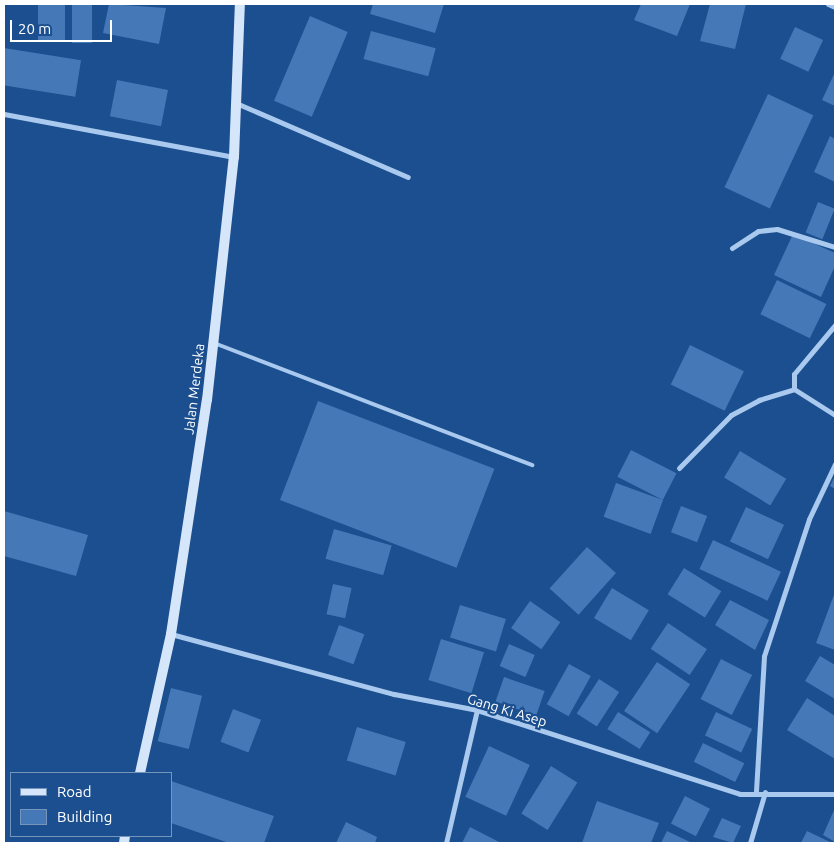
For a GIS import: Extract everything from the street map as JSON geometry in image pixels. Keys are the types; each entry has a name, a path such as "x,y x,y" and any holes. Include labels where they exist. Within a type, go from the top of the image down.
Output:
{"street":[{"name":"Jalan Merdeka","path":"140,772 172,634 214,343 234,157 240,4"},
{"path":"828,4 835,7"},
{"path":"236,103 408,177"},
{"path":"4,114 234,157"},
{"path":"732,248 758,231 777,229 835,247"},
{"path":"794,389 794,374 835,325"},
{"path":"679,468 731,415 759,400 794,389 835,414"},
{"path":"756,791 764,656 809,519 835,464"},
{"name":"Gang Ki Asep","path":"172,634 394,694 477,710 716,788 740,794 756,791 835,794"},
{"path":"446,843 477,710"},
{"path":"750,843 765,792"}],"lane":[{"path":"214,343 532,465"}],"building":[{"path":"38,4 65,4 65,42 38,42"},
{"path":"72,4 92,4 92,43 72,43"},
{"path":"109,4 166,8 159,44 103,33"},
{"path":"373,4 444,4 435,33 370,14"},
{"path":"641,4 690,4 677,36 634,20"},
{"path":"710,4 746,4 735,49 700,41"},
{"path":"310,16 348,32 312,117 274,101"},
{"path":"795,27 823,40 808,72 780,59"},
{"path":"371,31 436,48 428,76 363,59"},
{"path":"4,48 81,60 75,97 4,85"},
{"path":"835,72 835,106 822,100"},
{"path":"117,80 168,90 161,126 110,116"},
{"path":"768,94 813,115 770,208 724,187"},
{"path":"830,136 835,139 835,182 814,172"},
{"path":"818,202 835,209 822,239 806,233"},
{"path":"793,234 835,253 835,266 821,297 774,275"},
{"path":"777,280 826,304 810,338 760,314"},
{"path":"690,345 744,371 725,411 671,385"},
{"path":"318,401 494,469 456,568 280,500"},
{"path":"631,450 676,473 663,500 617,477"},
{"path":"740,451 786,479 770,505 724,478"},
{"path":"835,476 835,489 830,486"},
{"path":"616,483 663,500 651,534 604,517"},
{"path":"681,506 707,516 697,542 671,532"},
{"path":"746,507 784,525 768,559 730,541"},
{"path":"4,511 88,535 76,576 4,556"},
{"path":"334,529 392,546 383,575 325,559"},
{"path":"713,540 781,572 767,601 699,569"},
{"path":"587,547 616,573 579,615 550,589"},
{"path":"684,568 721,591 705,618 668,594"},
{"path":"333,584 352,588 345,618 327,614"},
{"path":"612,588 649,610 631,640 594,618"},
{"path":"835,592 835,650 816,643"},
{"path":"730,600 769,620 755,650 715,625"},
{"path":"530,601 560,622 541,649 511,628"},
{"path":"460,605 506,619 496,652 450,638"},
{"path":"668,623 707,649 690,675 651,649"},
{"path":"339,625 364,634 353,664 328,655"},
{"path":"441,639 484,652 471,693 428,680"},
{"path":"509,644 535,655 525,677 500,666"},
{"path":"820,656 835,665 835,699 805,681"},
{"path":"721,659 752,675 732,715 701,699"},
{"path":"657,662 690,684 657,733 624,711"},
{"path":"569,664 591,676 569,716 547,704"},
{"path":"504,677 545,691 536,716 496,702"},
{"path":"599,679 619,692 597,726 577,713"},
{"path":"171,688 202,696 189,749 158,741"},
{"path":"807,698 835,716 835,759 787,730"},
{"path":"233,709 261,720 248,752 220,742"},
{"path":"618,712 650,732 640,749 607,729"},
{"path":"716,712 752,729 741,752 705,736"},
{"path":"357,727 406,742 396,775 347,760"},
{"path":"703,743 744,763 735,782 694,762"},
{"path":"489,746 530,765 506,816 465,797"},
{"path":"551,766 577,782 548,830 521,813"},
{"path":"172,781 274,816 264,843 229,843 172,823"},
{"path":"685,796 710,809 696,836 671,824"},
{"path":"597,801 659,823 651,843 582,843"},
{"path":"835,808 835,842 823,835"},
{"path":"722,818 741,826 733,843 713,837"},
{"path":"346,822 377,837 375,843 336,843"},
{"path":"470,827 501,843 462,843"},
{"path":"667,831 692,843 661,843"},
{"path":"807,831 832,843 801,843"}]}
